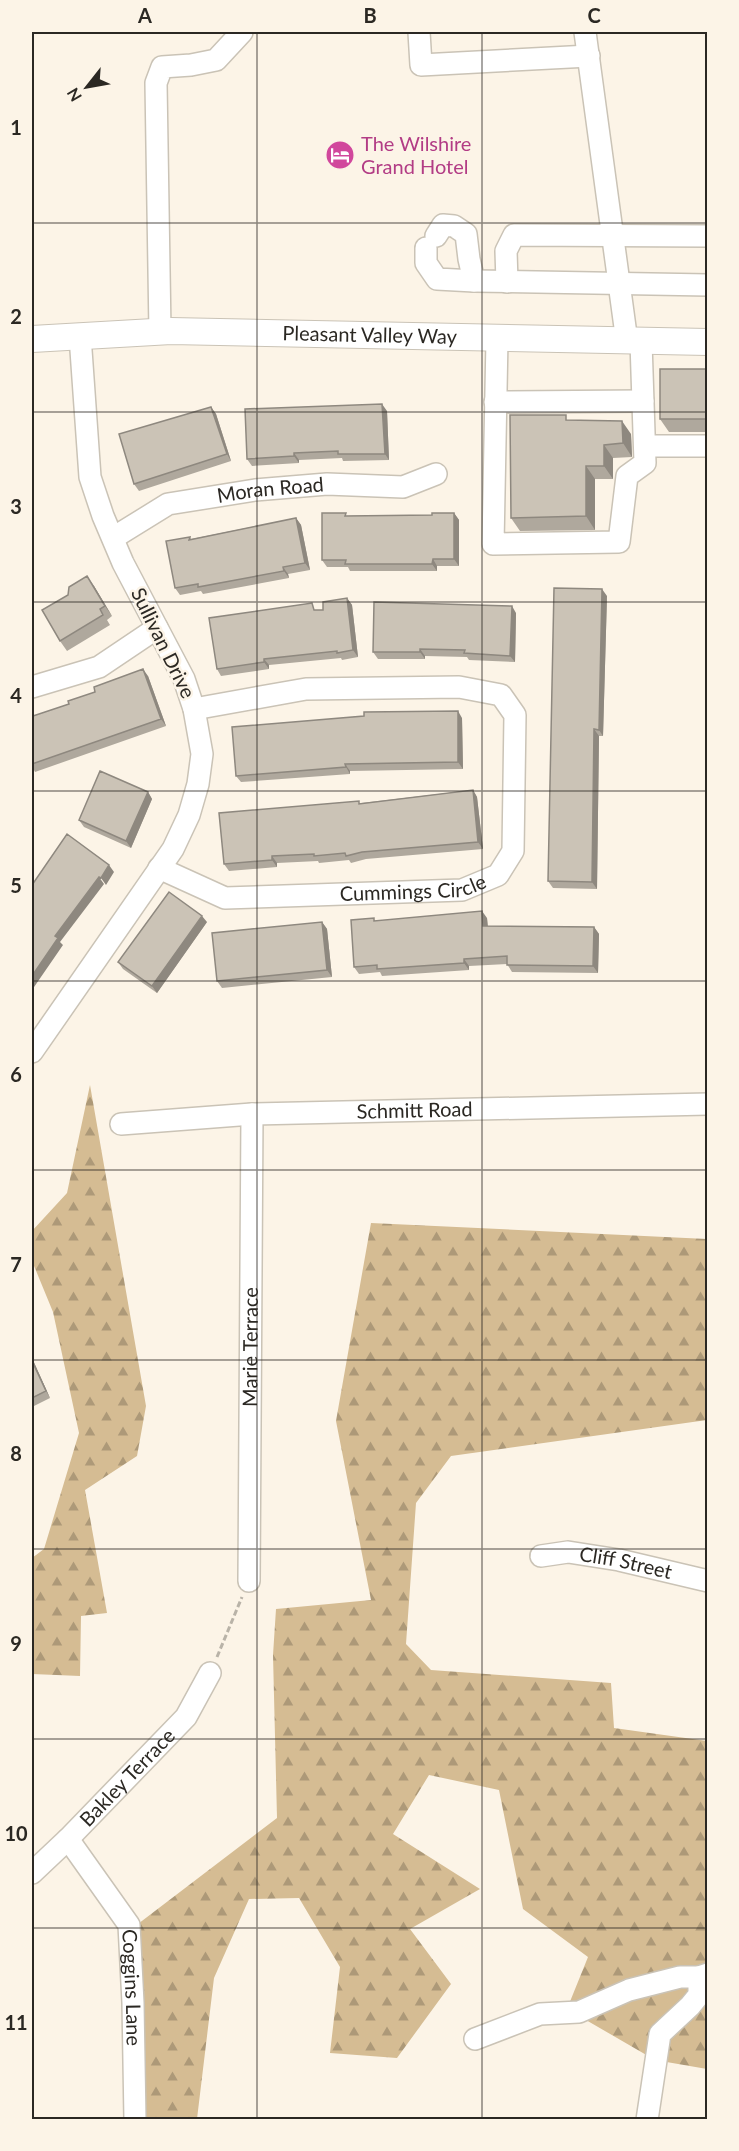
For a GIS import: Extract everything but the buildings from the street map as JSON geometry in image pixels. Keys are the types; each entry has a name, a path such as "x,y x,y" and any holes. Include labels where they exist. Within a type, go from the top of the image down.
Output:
{"main road":[{"name":"Pleasant Valley Way","path":"32,339 160,332 708,342"}],"street":[{"path":"160,332 156,83 162,67 216,60 242,32"},
{"path":"419,32 421,65 589,56"},
{"path":"497,339 493,544 619,543 627,476 645,463 643,401 634,342 619,285 585,32"},
{"path":"474,281 466,234 454,226 443,225 431,242 426,262 437,279 474,281 619,285 708,285"},
{"path":"507,282 506,251 514,235 708,236"},
{"name":"Sullivan Drive","path":"32,1052 173,849 189,815 198,784 202,754 194,709 184,679 123,563 90,477 80,336"},
{"path":"495,402 643,401"},
{"path":"645,446 708,446"},
{"name":"Moran Road","path":"112,538 168,504 255,490 327,484 403,487 436,474"},
{"path":"32,687 99,668 157,628"},
{"name":"Cummings Circle","path":"159,868 225,898 462,890 498,875 513,851 515,715 501,695 459,687 306,689 194,709"},
{"name":"Schmitt Road","path":"121,1124 252,1114 708,1104"},
{"name":"Marie Terrace","path":"249,1581 252,1114"},
{"name":"Cliff Street","path":"541,1556 568,1552 619,1560 708,1581"},
{"name":"Bakley Terrace","path":"32,1873 186,1717 210,1672"},
{"name":"Coggins Lane","path":"68,1839 129,1925 135,2120"},
{"path":"475,2039 540,2014 579,2012 629,1990 680,1977 703,1976 699,1995 660,2034 647,2120"}],"path":[{"path":"210,1672 249,1581"}],"green space":[{"path":"90,1085 146,1406 137,1456 85,1490 107,1613 81,1616 80,1676 32,1674 32,1558 44,1549 79,1433 53,1312 32,1261 32,1231 67,1193"},
{"path":"371,1223 707,1239 707,1420 451,1456 416,1503 406,1644 431,1670 611,1683 614,1728 707,1741 707,2069 655,2060 567,2009 588,1957 523,1909 499,1790 429,1775 393,1834 480,1889 410,1929 451,1984 397,2058 330,2053 340,1967 299,1898 249,1899 214,1978 197,2119 130,2120 134,1927 277,1818 273,1655 276,1609 371,1600 336,1421"}],"place":[{"name":"The Wilshire Grand Hotel","path":"340,155"}]}
